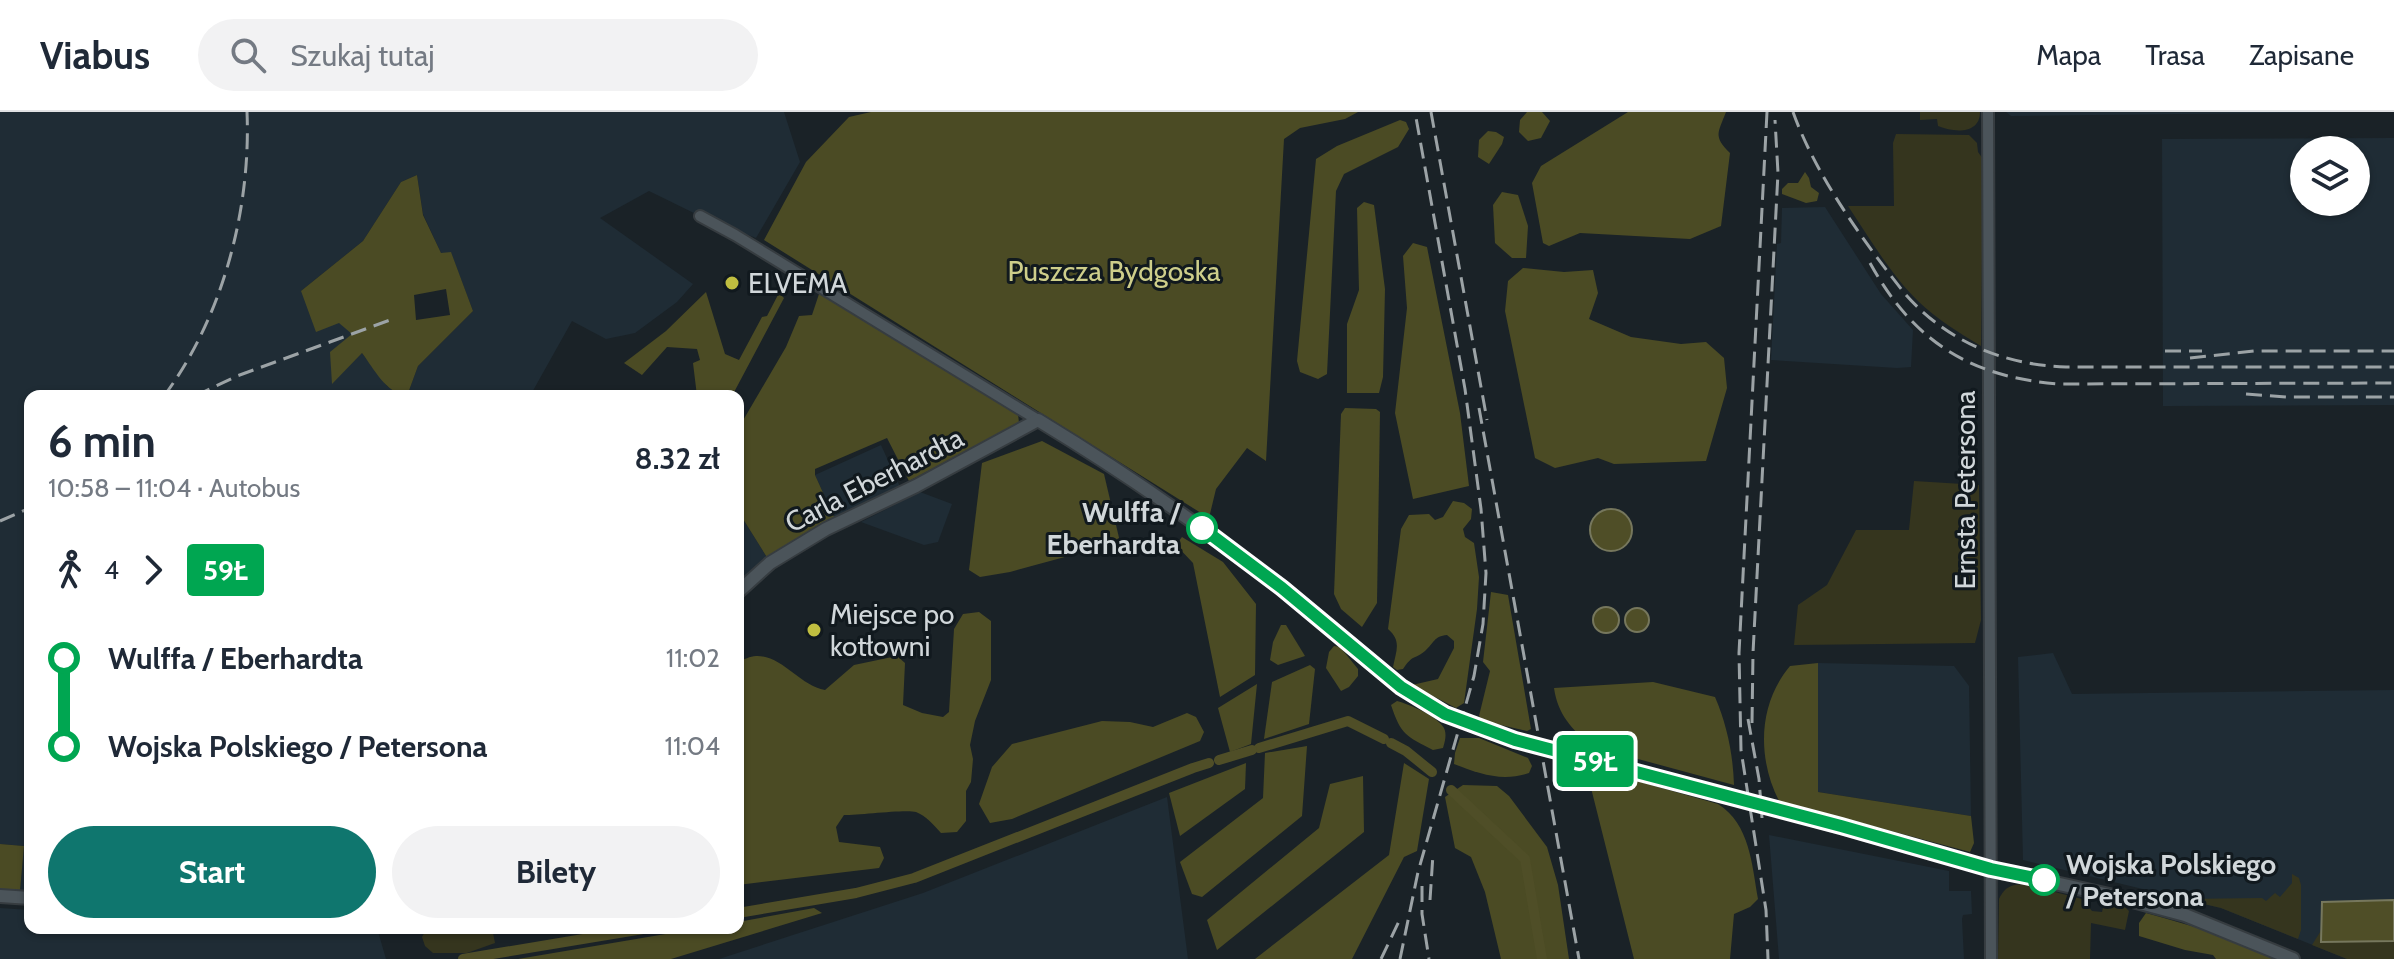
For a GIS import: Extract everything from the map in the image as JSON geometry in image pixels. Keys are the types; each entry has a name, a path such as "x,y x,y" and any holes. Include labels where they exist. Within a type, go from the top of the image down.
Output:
{"street":[{"name":"Ernsta Petersona","path":"1988,112 1991,959"},
{"path":"700,216 1038,420 1182,512 1282,588 1401,687 1445,714 1515,740 1991,869 2185,915 2293,959"},
{"name":"Carla Eberhardta","path":"744,587 770,563 826,529 916,486 1038,420"},
{"path":"0,896 24,898"}],"shaded area":[{"path":"0,112 784,112 800,162 756,238 649,191 600,218 693,284 677,302 635,333 606,339 572,321 533,390 409,390 418,366 473,311 451,253 441,253 423,214 417,175 401,182 363,241 301,291 353,334 332,383 362,353 393,390 24,390 24,846 0,844"},
{"path":"1920,112 1980,112 1979,119 1971,128 1952,130 1938,126 1937,119 1920,120"},
{"path":"2006,112 2362,112 2011,116"},
{"path":"1896,134 1969,135 1977,143 1983,159 1981,346 1941,320 1909,291 1848,206 1894,206 1893,143"},
{"path":"2290,138 2290,216 2370,216 2370,138 2394,138 2394,405 2163,406 2162,139"},
{"path":"1825,207 1881,294 1913,330 1911,367 1771,360 1782,208"},
{"path":"881,445 901,489 835,519 815,475"},
{"path":"1914,481 1979,485 1981,620 1975,643 1794,645 1798,605 1827,585 1856,530 1909,530"},
{"path":"920,492 952,504 938,542 924,545 861,522"},
{"path":"1611,509 1626,515 1632,530 1626,545 1611,551 1596,545 1590,530 1596,515"},
{"path":"744,521 768,559 744,581"},
{"path":"1606,607 1615,611 1619,620 1615,629 1606,633 1597,629 1593,620 1597,611"},
{"path":"1637,608 1648,615 1649,620 1642,631 1637,632 1626,625 1625,620 1632,609"},
{"path":"2053,653 2072,694 2394,690 2394,959 2347,959 2221,908 2023,860 2018,657"},
{"path":"1818,663 1954,666 1969,686 1971,816 1818,792"},
{"path":"1167,797 1188,959 719,959 923,893"},
{"path":"1769,835 1949,871 1949,891 1971,891 1972,914 1963,915 1962,919 1964,959 1779,959"},
{"path":"24,846 24,891 20,891"},
{"path":"2292,874 2299,878 2301,885 2301,930 2298,939 2221,908 2182,899 2262,898 2266,901 2275,893 2280,897 2292,883"},
{"path":"2023,884 2082,899 2092,911 2102,912 2104,903 2124,906 2129,911 2125,930 2091,923 2090,959 1998,959 1999,899 2008,887"},
{"path":"2394,900 2394,941 2321,942 2322,902"},
{"path":"0,908 24,910 24,934 379,934 386,959 0,959"},
{"path":"2322,929 2322,942 2394,941 2394,959 2347,959 2312,945"},
{"path":"424,934 493,934 495,943 467,953 433,953 425,946"}],"green space":[{"name":"Puszcza Bydgoska","path":"871,112 1358,112 1345,119 1300,128 1284,139 1266,461 1247,448 1216,489 1209,518 764,240 806,162 849,117"},
{"path":"1527,112 1542,112 1550,121 1541,138 1528,141 1519,132 1520,120"},
{"path":"1628,112 1726,112 1719,134 1730,153 1721,226 1690,239 1580,233 1549,246 1543,243 1532,183 1541,166"},
{"path":"1400,120 1406,122 1409,129 1398,147 1344,174 1336,191 1327,374 1318,379 1300,372 1297,361 1316,159 1337,146"},
{"path":"1488,131 1504,137 1489,164 1478,157 1479,140"},
{"path":"1805,172 1811,187 1819,193 1817,201 1806,203 1782,194 1788,183 1798,183"},
{"path":"417,175 423,215 441,253 451,252 473,311 418,366 409,390 393,390 362,353 332,384 330,352 352,334 339,323 316,332 301,291 363,241 401,182","holes":["446,289 450,315 416,320 414,295"]},
{"path":"1502,192 1518,195 1528,226 1526,258 1512,258 1495,243 1493,205"},
{"path":"1364,202 1374,205 1385,289 1383,377 1379,393 1347,393 1347,324 1359,290 1357,208"},
{"path":"1413,243 1427,247 1460,413 1469,486 1413,499 1395,413 1407,308 1403,256"},
{"path":"1523,268 1564,272 1593,270 1598,293 1589,319 1631,337 1681,344 1706,342 1724,358 1727,388 1706,461 1614,464 1598,458 1555,468 1535,458 1505,311 1508,281"},
{"path":"821,288 1018,414 1019,423 909,481 887,438 815,469 835,519 768,559 744,521 744,419 786,347 799,316 812,315"},
{"path":"706,292 725,354 739,360 779,293 784,298 735,390 696,390 693,363 700,360 697,349 667,347 642,375 624,363 666,331"},
{"path":"1345,408 1376,409 1380,412 1377,603 1362,627 1341,609 1334,594 1341,414"},
{"path":"1042,441 1104,474 1120,542 1010,572 980,577 969,570 982,463"},
{"path":"1453,501 1464,503 1472,509 1471,519 1463,529 1465,537 1474,543 1479,577 1464,703 1456,708 1412,685 1438,679 1454,648 1454,641 1447,635 1439,637 1403,669 1397,670 1393,667 1397,642 1388,629 1401,529 1409,515 1429,514 1435,520 1443,517"},
{"path":"1182,537 1223,562 1256,604 1255,675 1220,697 1193,563 1176,545"},
{"path":"1491,592 1508,595 1531,729 1527,731 1483,721 1479,716 1490,671 1483,662"},
{"path":"979,612 991,621 991,680 975,721 970,745 973,759 971,782 966,791 966,821 957,832 941,833 916,812 844,815 836,827 839,842 880,847 884,858 879,868 744,884 744,659 754,656 774,660 807,683 825,690 854,665 897,656 905,663 903,705 943,717 949,712 954,629 963,614"},
{"path":"1281,625 1286,625 1305,656 1278,665 1270,660 1273,642"},
{"path":"1334,646 1340,647 1358,669 1358,676 1341,691 1326,668 1329,652"},
{"path":"1818,663 1818,792 1971,816 1974,843 1970,852 1779,801 1764,749 1767,714 1779,681 1790,666"},
{"path":"1310,665 1315,669 1309,724 1264,739 1272,682"},
{"path":"1653,682 1715,697 1729,740 1734,785 1590,746 1562,713 1554,688"},
{"path":"1257,684 1251,744 1230,752 1218,708"},
{"path":"1397,701 1441,724 1445,733 1443,748 1433,750 1406,734 1391,705"},
{"path":"1187,713 1196,717 1204,732 1200,741 1012,819 990,823 979,804 992,767 1012,744 1102,721 1153,727"},
{"path":"1460,738 1479,738 1528,758 1532,766 1529,773 1500,777 1454,764"},
{"path":"1307,746 1302,816 1202,897 1192,894 1180,862 1263,798 1265,753"},
{"path":"1246,763 1245,789 1180,836 1169,793"},
{"path":"1404,763 1429,779 1417,851 1404,857 1352,959 1255,959 1389,855"},
{"path":"1591,768 1718,804 1737,822 1748,846 1758,899 1750,907 1734,914 1730,959 1634,959 1589,780"},
{"path":"1363,776 1364,832 1217,950 1207,920 1319,828 1330,784"},
{"path":"1463,785 1497,786 1509,796 1547,847 1558,885 1569,959 1501,959 1485,892 1471,857 1455,848 1445,797"},
{"path":"0,844 24,846 20,891 0,890"},
{"path":"814,908 822,913 671,959 518,959 666,934 744,934 744,921"},
{"path":"2146,913 2227,938 2273,959 2216,959 2213,955 2139,936 2139,923"}],"waterway":[{"path":"1259,748 1348,721 1384,739"},
{"path":"1391,743 1432,772"},
{"path":"1219,760 1252,750"},
{"path":"744,912 856,893 914,878 1209,763"},
{"path":"1451,790 1525,859 1542,959"},
{"path":"463,959 613,934"}],"railway":[{"path":"168,390 202,332 229,261 244,186 247,112"},
{"path":"1400,959 1418,872 1474,676 1483,624 1486,573 1465,389 1415,112"},
{"path":"1431,112 1487,420"},
{"path":"1767,112 1739,653 1741,750 1766,910 1768,959"},
{"path":"1793,112 1814,160 1873,253 1922,312 1978,348 2021,362 2066,367 2394,367"},
{"path":"1752,723 1778,173 1775,120"},
{"path":"1870,263 1905,314 1925,334 1971,363 2026,380 2058,384 2394,383"},
{"path":"208,390 237,376 390,320"},
{"path":"2165,351 2202,351"},
{"path":"2190,358 2254,351 2394,351"},
{"path":"2246,394 2394,397"},
{"path":"1479,408 1579,959"},
{"path":"0,521 24,511"},
{"path":"1748,719 1759,779 1762,818"},
{"path":"1430,900 1433,854"},
{"path":"1422,886 1422,914 1429,959"},
{"path":"1381,959 1401,917"}],"bus line":[{"name":"59Ł","path":"1202,528 1282,588 1401,687 1445,714 1515,740 1991,869 2044,880"}],"place":[{"name":"ELVEMA","path":"732,283"},
{"name":"Wulffa / Eberhardta","path":"1202,528"},
{"name":"Miejsce po kotłowni","path":"814,630"},
{"name":"Wojska Polskiego / Petersona","path":"2044,880"}]}
